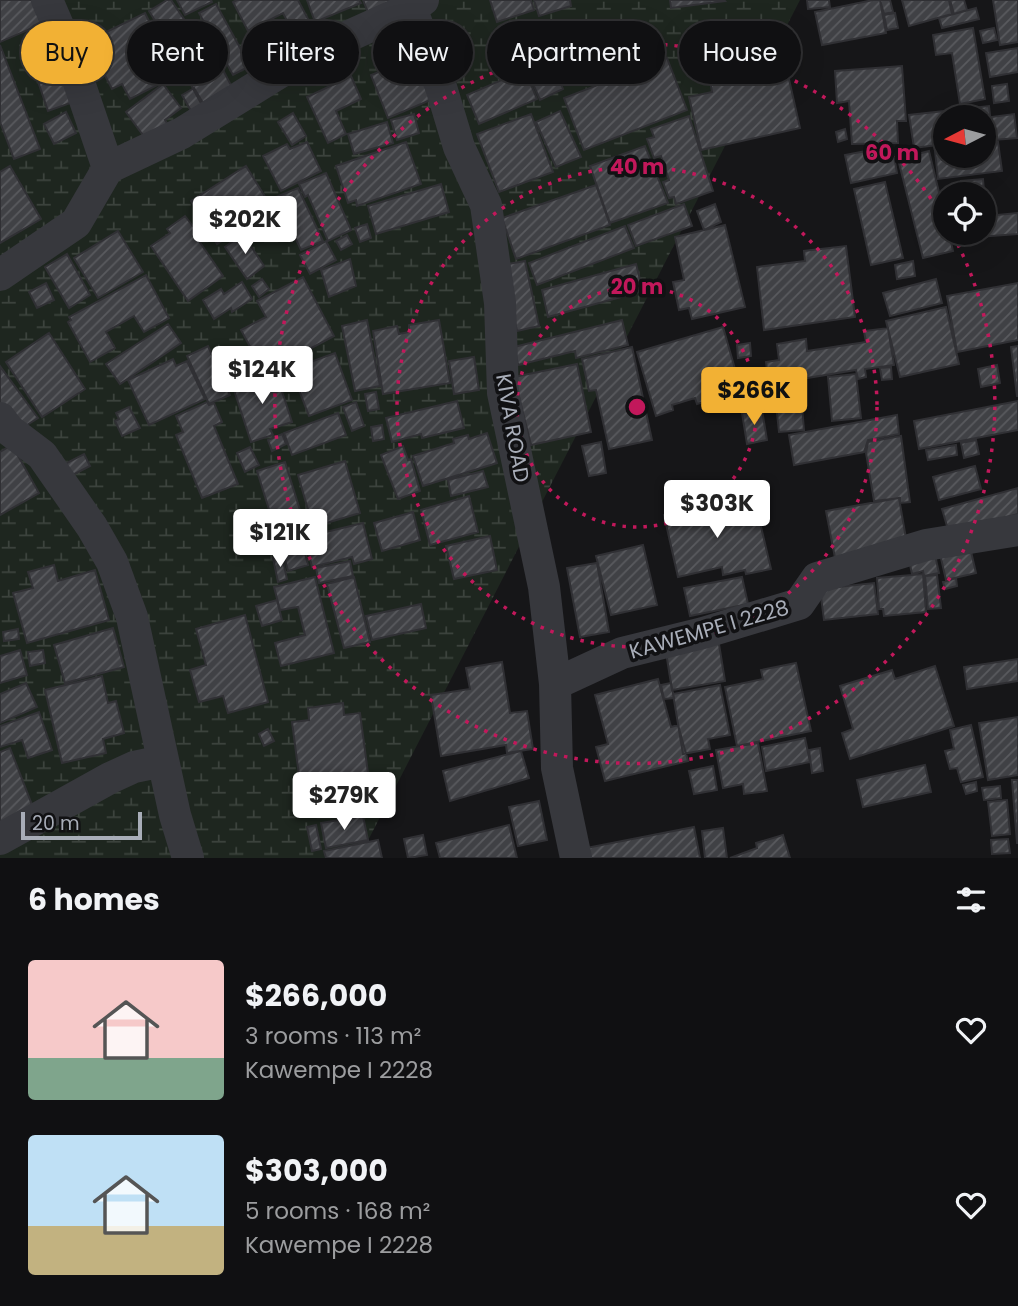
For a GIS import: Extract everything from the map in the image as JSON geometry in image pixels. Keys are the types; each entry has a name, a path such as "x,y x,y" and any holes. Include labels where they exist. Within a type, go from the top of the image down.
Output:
{"street":[{"path":"47,0 66,44 108,168"},
{"path":"0,275 76,223 108,168 182,132 311,53 417,4"},
{"name":"KIVA ROAD","path":"417,4 459,147 486,205 500,303 503,393 544,587 555,684 557,768 576,858"},
{"path":"0,418 9,430 42,455 92,527 112,562 132,617 175,815 188,858"},
{"name":"KAWEMPE I 2228","path":"555,684 622,653 799,604 817,578 926,545 1018,530"},
{"path":"0,839 110,778 134,767 163,761"}],"green space":[{"path":"0,0 800,0 789,21 679,21 679,84 757,84 359,858 0,858"}],"building":[{"path":"0,0 34,0 43,21 21,21 21,33 0,42"},
{"path":"171,0 185,21 155,21 149,11"},
{"path":"177,0 211,0 212,2 185,15"},
{"path":"298,0 309,21 287,21 283,13 267,21 243,21 233,2"},
{"path":"307,0 359,0 361,3 317,21 315,21"},
{"path":"363,0 404,0 369,15"},
{"path":"490,0 531,0 534,10 497,21"},
{"path":"534,0 570,0 571,6 539,16"},
{"path":"670,0 724,0 725,1 671,8"},
{"path":"807,0 829,0 830,7 808,9"},
{"path":"880,0 886,33 822,45 815,12"},
{"path":"880,0 890,0 893,12 884,14"},
{"path":"902,0 949,0 952,14 909,26"},
{"path":"950,0 964,0 967,10 954,14"},
{"path":"993,0 1018,0 1018,42 1000,45"},
{"path":"216,4 225,21 203,21 199,13"},
{"path":"976,8 979,19 942,28 939,18"},
{"path":"145,13 149,21 129,21"},
{"path":"895,13 898,28 887,30 884,15"},
{"path":"127,22 127,84 159,84 130,99 122,84 112,89 109,84 113,84 113,29"},
{"path":"228,26 242,51 242,70 233,75 228,66"},
{"path":"973,28 985,99 960,104 952,53 936,55 933,35"},
{"path":"994,28 997,40 983,43 980,31"},
{"path":"0,45 40,149 14,159 0,122"},
{"path":"1018,48 1018,72 990,77 986,53"},
{"path":"667,58 687,110 584,150 564,98 600,84 665,84"},
{"path":"902,66 906,121 897,121 898,143 852,144 849,101 837,103 835,71"},
{"path":"228,80 234,91 203,107 191,85 228,84"},
{"path":"39,84 74,84 79,100 48,111"},
{"path":"163,84 181,108 165,120 169,126 148,142 126,112"},
{"path":"334,84 354,84 361,99 336,111 346,134 328,143 307,97"},
{"path":"375,84 427,84 433,99 388,118"},
{"path":"493,84 531,84 537,99 479,124 467,95"},
{"path":"533,84 561,84 563,89 540,100"},
{"path":"711,84 790,84 800,128 701,150 689,97 712,92"},
{"path":"1007,84 1009,101 994,103 992,86"},
{"path":"194,88 203,103 191,111 182,95"},
{"path":"560,111 581,157 556,167 536,122"},
{"path":"66,112 76,133 54,144 44,124"},
{"path":"933,112 933,146 914,148 909,115"},
{"path":"293,113 306,136 292,145 278,122"},
{"path":"414,114 419,133 397,140 391,120"},
{"path":"531,114 553,172 499,192 477,134"},
{"path":"1014,114 1017,138 996,140 996,116"},
{"path":"689,116 713,191 676,204 674,197 669,198 663,182 669,180 661,156 654,158 647,139 654,137 651,129"},
{"path":"387,122 393,143 354,154 348,134"},
{"path":"845,129 847,139 838,142 836,132"},
{"path":"307,142 321,171 281,191 263,156 287,144 290,149"},
{"path":"406,142 421,184 357,206 356,200 348,203 336,166"},
{"path":"996,142 1002,171 938,179 937,168 996,168"},
{"path":"645,146 668,203 610,223 590,166"},
{"path":"892,146 897,173 851,183 845,155"},
{"path":"929,151 937,182 933,182 933,245 952,245 953,251 923,258 898,159"},
{"path":"10,166 41,219 0,243 0,172"},
{"path":"246,166 282,224 264,236 255,220 217,244 191,201"},
{"path":"326,173 351,230 328,241 308,195 305,197 299,184"},
{"path":"983,179 983,182 961,182"},
{"path":"885,182 903,258 871,265 854,189"},
{"path":"441,184 449,212 376,234 368,206"},
{"path":"596,185 610,225 516,259 502,218"},
{"path":"298,188 323,241 301,250 276,197"},
{"path":"684,204 692,226 636,246 628,225"},
{"path":"715,204 721,222 704,230 697,211"},
{"path":"1018,213 1018,234 996,236 996,215"},
{"path":"185,216 203,239 199,241 223,276 188,301 151,246 170,233 167,229"},
{"path":"367,224 371,238 360,242 355,228"},
{"path":"725,225 745,307 692,319 689,308 679,310 673,282 684,280 675,237"},
{"path":"625,226 634,248 537,285 529,263"},
{"path":"118,231 143,272 98,298 74,258"},
{"path":"243,234 264,266 247,279 225,247"},
{"path":"347,235 352,244 341,250 336,241"},
{"path":"326,241 336,260 310,274 300,255"},
{"path":"846,246 855,317 764,330 757,267 805,261 804,251"},
{"path":"67,254 90,295 69,308 45,267"},
{"path":"350,259 356,286 329,297 321,270"},
{"path":"525,261 539,326 517,331 502,265"},
{"path":"913,261 915,276 897,279 895,265"},
{"path":"636,264 643,291 548,317 542,290"},
{"path":"146,275 169,318 144,332 134,316 106,332 115,348 90,362 68,322 71,320 69,317"},
{"path":"303,277 334,336 276,367 267,350 255,356 241,330 266,317 257,301"},
{"path":"262,279 269,289 259,297 252,286"},
{"path":"936,279 942,303 890,316 883,293"},
{"path":"242,282 252,299 232,312 231,308 214,319 203,300 221,289 224,294"},
{"path":"46,283 54,300 37,308 29,292"},
{"path":"1018,283 1018,340 957,352 947,296"},
{"path":"946,307 959,364 900,377 886,321"},
{"path":"367,320 380,386 355,391 342,326"},
{"path":"439,320 450,383 383,394 373,331 397,326 399,334 409,332 409,325"},
{"path":"622,320 628,345 576,358 575,351 518,365 514,347"},
{"path":"168,324 181,343 120,384 106,364"},
{"path":"723,327 741,390 722,395 720,389 713,391 714,399 697,404 695,398 672,405 673,410 656,416 637,352"},
{"path":"888,328 894,365 865,369 866,377 858,379 856,370 783,382 782,376 768,379 766,362 779,360 777,344 806,339 807,351 866,342 864,331"},
{"path":"49,333 85,389 42,417 6,362"},
{"path":"750,343 751,356 738,358 737,345"},
{"path":"208,346 230,395 209,404 187,356"},
{"path":"1018,346 1018,396 1017,396 1011,347"},
{"path":"632,347 652,440 609,449 596,390 589,391 582,359"},
{"path":"335,353 352,400 309,416 291,369"},
{"path":"474,357 479,390 454,394 449,361"},
{"path":"173,359 176,366 187,361 205,399 149,425 128,380"},
{"path":"577,364 591,432 531,445 514,377"},
{"path":"997,365 1000,383 981,387 978,369"},
{"path":"0,366 38,418 16,432 0,409"},
{"path":"891,367 892,379 882,380 880,368"},
{"path":"276,373 292,422 270,429 273,435 251,442 233,387"},
{"path":"856,374 861,418 832,421 828,377"},
{"path":"800,382 804,430 779,432 774,385"},
{"path":"376,392 379,409 368,411 365,394"},
{"path":"457,401 464,428 422,438 421,434 392,442 386,418"},
{"path":"1018,401 1018,430 919,449 914,421"},
{"path":"207,402 209,405 214,403 222,422 214,426 238,484 202,498 176,435 183,432 176,416"},
{"path":"356,402 364,426 352,431 343,407"},
{"path":"129,407 140,428 122,436 115,421 119,419 116,413"},
{"path":"762,410 767,440 747,444 742,413"},
{"path":"338,413 346,435 292,455 284,433"},
{"path":"897,415 899,434 868,440 864,452 794,465 789,435"},
{"path":"382,425 384,439 373,441 371,427"},
{"path":"487,433 497,463 423,486 413,456 454,443 453,439 468,435 469,439"},
{"path":"282,434 286,444 272,451 268,440"},
{"path":"901,436 910,502 900,503 900,498 874,501 866,453 868,442"},
{"path":"976,440 979,454 964,458 961,443"},
{"path":"601,442 606,473 589,476 582,446"},
{"path":"12,445 39,493 0,515 0,452"},
{"path":"956,445 957,455 928,460 926,450"},
{"path":"403,446 408,460 411,459 420,491 398,499 381,455"},
{"path":"250,447 259,465 245,472 237,453"},
{"path":"84,454 90,466 67,478 61,466"},
{"path":"345,461 360,513 313,527 298,475"},
{"path":"285,462 304,523 276,532 257,471"},
{"path":"975,466 981,489 939,500 933,477"},
{"path":"483,471 488,487 451,496 448,480"},
{"path":"1018,488 1018,514 949,533 942,509"},
{"path":"469,496 478,532 430,545 421,510"},
{"path":"899,498 908,550 836,563 826,511"},
{"path":"737,499 742,518 758,514 771,569 746,574 745,570 723,575 722,567 678,577 664,515"},
{"path":"413,512 420,540 382,551 374,523"},
{"path":"363,523 372,559 354,564 352,557 312,567 305,537"},
{"path":"490,536 497,570 454,579 446,546"},
{"path":"301,538 308,565 288,571 281,544"},
{"path":"643,545 657,605 611,615 596,556"},
{"path":"933,546 939,573 924,576 923,571 912,574 907,551"},
{"path":"970,547 976,573 946,580 940,554"},
{"path":"282,556 287,579 278,582 273,558"},
{"path":"350,561 353,576 319,583 316,568"},
{"path":"597,563 609,632 580,637 567,568"},
{"path":"54,565 58,581 95,570 109,620 27,643 13,593 33,588 28,572"},
{"path":"923,574 926,612 884,616 883,609 879,609 877,578"},
{"path":"937,575 941,608 928,609 925,576"},
{"path":"315,577 334,653 281,666 275,643 305,635 298,607 280,610 274,587"},
{"path":"354,577 370,642 344,648 327,584"},
{"path":"742,577 748,604 690,616 684,588"},
{"path":"956,578 957,586 945,589 943,582"},
{"path":"874,583 878,614 824,620 820,589"},
{"path":"277,600 282,620 262,626 256,606"},
{"path":"421,604 426,628 372,640 366,616"},
{"path":"245,615 268,702 228,713 223,696 199,702 190,670 206,665 196,629"},
{"path":"113,628 124,667 65,683 54,645"},
{"path":"18,629 19,639 4,641 3,632"},
{"path":"718,638 725,681 672,690 665,646"},
{"path":"20,650 27,675 0,683 0,656"},
{"path":"43,650 45,663 30,666 28,652"},
{"path":"1018,659 1018,681 967,689 964,667"},
{"path":"502,662 510,713 527,711 533,749 507,753 506,745 441,756 431,695 470,689 466,668"},
{"path":"796,663 811,731 737,746 725,687 763,679 761,670"},
{"path":"935,666 954,726 850,759 842,733 853,729 840,686 892,670 895,679"},
{"path":"102,676 108,703 116,701 124,733 103,739 106,753 62,763 45,690"},
{"path":"658,679 671,727 678,725 688,761 605,781 596,747 608,744 595,695"},
{"path":"26,683 37,707 0,723 0,694"},
{"path":"671,683 674,698 664,699 661,685"},
{"path":"720,685 730,735 708,739 710,749 683,754 673,694"},
{"path":"343,703 344,715 360,713 368,773 300,783 292,722 309,720 308,708"},
{"path":"39,712 52,750 28,758 22,740 0,747 0,726"},
{"path":"1018,717 1018,775 988,780 979,723"},
{"path":"971,725 983,777 961,782 957,768 950,769 945,751 954,749 950,730"},
{"path":"268,729 274,741 264,746 259,734"},
{"path":"805,738 810,762 766,771 762,747"},
{"path":"758,743 767,791 744,794 743,784 723,788 716,750"},
{"path":"10,748 34,810 0,824 0,752"},
{"path":"820,748 823,771 812,773 809,750"},
{"path":"521,751 529,778 450,801 443,771"},
{"path":"925,765 931,792 863,807 857,780"},
{"path":"713,766 717,790 694,794 689,771"},
{"path":"342,779 344,805 305,810 302,784"},
{"path":"1012,780 1018,780 1018,843 1017,843"},
{"path":"976,782 977,791 966,794 963,785"},
{"path":"1000,786 1001,798 984,800 982,788"},
{"path":"1007,800 1010,834 992,836 988,802"},
{"path":"539,801 547,840 518,846 509,807"},
{"path":"363,816 368,840 326,848 321,823"},
{"path":"316,825 321,849 312,851 307,827"},
{"path":"509,825 517,858 440,858 436,843"},
{"path":"694,827 700,858 582,858 581,849"},
{"path":"723,828 727,858 705,858 702,831"},
{"path":"423,835 427,855 408,858 404,839"},
{"path":"783,835 790,858 730,858 757,848 756,843"},
{"path":"1008,839 1010,853 992,854 991,840"},
{"path":"378,840 382,858 326,858 324,851"}]}
